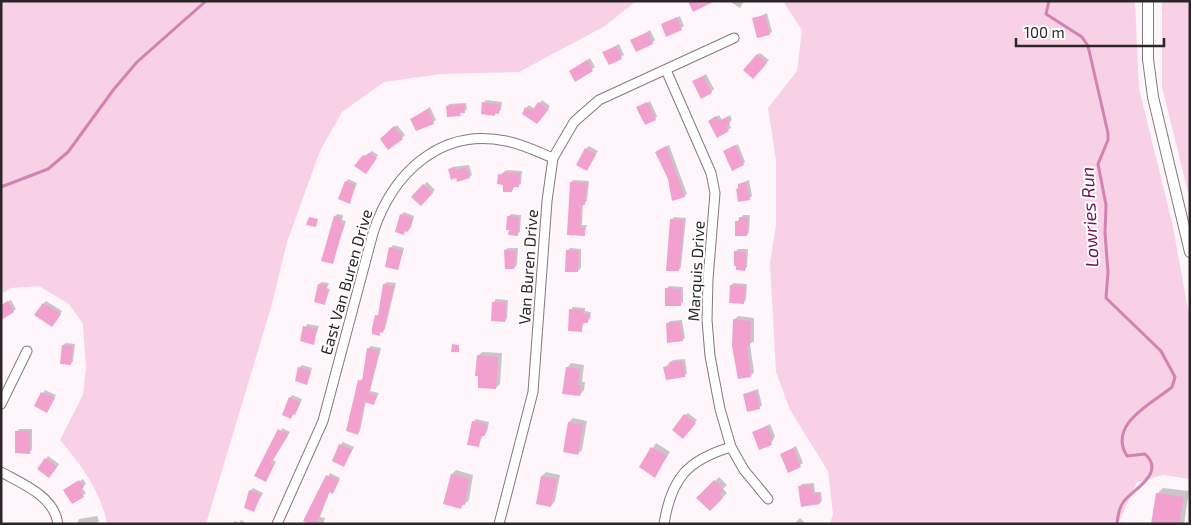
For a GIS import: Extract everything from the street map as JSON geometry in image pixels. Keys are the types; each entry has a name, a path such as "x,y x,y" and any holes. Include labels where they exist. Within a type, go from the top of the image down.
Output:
{"street":[{"path":"1148,1 1148,59 1153,96 1190,252"},
{"path":"666,70 734,38"},
{"name":"Van Buren Drive","path":"499,524 533,392 547,200 553,158 574,122 590,106 607,95 666,70"},
{"name":"Marquis Drive","path":"666,70 714,183 715,205 707,294 708,338 720,409 731,447 744,470 768,499"},
{"name":"East Van Buren Drive","path":"277,524 323,421 376,224 384,204 396,183 423,158 445,146 468,140 506,141 553,158"},
{"path":"1,404 27,351"},
{"path":"664,524 670,494 681,475 697,461 731,447"},
{"path":"1,472 35,491 46,500 53,509 58,524"}],"shaded area":[{"path":"1,1 636,1 605,26 519,72 441,74 384,82 342,112 320,151 287,242 272,304 206,524 107,524 100,500 89,479 60,440 83,395 86,368 83,324 69,304 39,286 11,288 1,294"},
{"path":"783,1 1135,1 1139,89 1172,222 1190,320 1190,479 1163,475 1137,482 1118,524 830,524 833,514 828,471 790,410 776,372 770,263 776,225 776,160 768,108 797,71 802,30"},
{"path":"1162,1 1190,1 1190,200 1162,87"}],"building":[{"path":"688,1 715,1 693,12"},
{"path":"765,15 770,35 757,38 752,18"},
{"path":"677,17 682,30 666,37 661,24"},
{"path":"648,32 653,44 636,52 630,40"},
{"path":"616,46 622,59 609,65 602,52"},
{"path":"757,54 767,63 753,79 743,70"},
{"path":"587,60 593,71 575,82 569,71"},
{"path":"703,76 712,93 701,99 692,81"},
{"path":"482,102 500,105 499,114 495,113 495,116 481,114"},
{"path":"538,102 549,109 537,124 522,114 525,107 532,111"},
{"path":"647,102 656,120 645,125 636,107"},
{"path":"464,104 465,113 460,113 461,116 447,117 446,106"},
{"path":"428,109 434,124 416,131 410,119"},
{"path":"716,116 719,121 727,117 730,124 726,126 729,131 717,138 708,121"},
{"path":"394,126 403,139 388,150 380,139"},
{"path":"735,145 744,165 732,171 723,151"},
{"path":"666,146 685,197 672,201 668,179 655,152"},
{"path":"585,148 596,154 587,171 576,165"},
{"path":"369,153 377,158 366,174 354,166 363,155 366,157"},
{"path":"456,167 456,170 466,167 470,178 457,182 456,178 451,180 448,169"},
{"path":"504,172 520,173 519,187 513,187 512,192 503,192 503,185 497,184 498,174 503,175"},
{"path":"345,181 355,185 350,204 338,199"},
{"path":"570,182 587,183 585,205 581,205 580,227 585,228 585,236 567,235"},
{"path":"746,182 750,200 738,202 736,189 738,184"},
{"path":"423,184 433,193 421,206 411,197"},
{"path":"400,214 413,218 408,232 405,231 404,235 395,232"},
{"path":"334,216 341,218 340,223 344,224 333,264 321,261"},
{"path":"507,216 519,217 518,236 508,235 509,230 506,230"},
{"path":"309,217 318,219 316,227 306,225"},
{"path":"739,217 748,217 747,236 735,236 735,221 739,221"},
{"path":"670,219 684,220 679,271 666,271"},
{"path":"389,247 403,251 398,270 385,267"},
{"path":"504,250 516,251 514,269 505,269"},
{"path":"566,250 579,251 578,272 565,272"},
{"path":"734,251 746,252 745,271 736,270 736,266 734,266"},
{"path":"318,284 327,285 326,290 328,291 325,305 314,302"},
{"path":"383,284 394,286 383,333 380,332 380,336 372,334 372,328 375,315 378,316"},
{"path":"730,285 745,286 744,304 729,303"},
{"path":"665,288 681,289 681,306 665,306"},
{"path":"8,301 14,312 1,320 1,305"},
{"path":"492,302 506,302 505,322 491,321"},
{"path":"43,303 61,314 52,327 34,315"},
{"path":"569,309 583,310 583,314 589,314 588,323 582,323 582,332 568,331"},
{"path":"733,319 751,321 750,346 747,346 751,377 738,379 732,346"},
{"path":"680,322 683,341 667,343 666,323"},
{"path":"303,326 317,329 314,345 300,341"},
{"path":"452,344 459,345 459,352 451,352"},
{"path":"62,345 73,346 71,365 60,364"},
{"path":"367,348 379,351 369,393 377,396 374,405 364,402 358,435 346,431 358,380 362,381"},
{"path":"477,355 498,357 496,389 478,388 478,376 475,376"},
{"path":"683,361 685,377 666,380 663,367 670,366 669,362"},
{"path":"298,367 311,371 307,385 295,381"},
{"path":"566,367 580,369 578,385 581,386 580,396 562,394"},
{"path":"756,391 760,409 747,412 743,394"},
{"path":"41,392 55,398 47,413 34,406"},
{"path":"289,397 300,402 295,415 293,414 291,419 282,415"},
{"path":"684,414 696,423 683,439 672,430"},
{"path":"472,421 487,424 485,436 481,436 479,447 467,445"},
{"path":"568,422 583,425 578,455 563,452"},
{"path":"767,426 773,439 770,440 772,445 759,450 752,432"},
{"path":"278,429 288,435 271,463 274,465 266,482 254,476"},
{"path":"15,431 30,431 30,454 15,453"},
{"path":"339,444 352,450 344,467 332,461"},
{"path":"651,447 667,456 655,478 639,467"},
{"path":"793,448 801,467 788,473 780,454"},
{"path":"45,458 57,467 49,478 37,469"},
{"path":"451,474 469,479 465,505 462,504 461,509 443,504"},
{"path":"326,475 339,480 333,494 329,492 316,524 308,524 303,521"},
{"path":"541,476 557,479 551,507 536,504"},
{"path":"79,480 84,487 80,490 84,497 72,504 63,490"},
{"path":"714,480 724,490 720,494 723,498 710,511 696,498"},
{"path":"812,485 813,494 819,494 820,504 801,507 798,486"},
{"path":"249,490 261,495 254,512 244,508"},
{"path":"1156,493 1184,497 1179,524 1151,524"}],"waterway":[{"path":"1,187 48,169 68,152 114,89 137,62 206,1"},
{"name":"Lowries Run","path":"1049,1 1046,14 1082,37 1088,46 1108,133 1108,140 1098,164 1106,205 1105,233 1108,272 1106,298 1161,351 1175,377 1172,387 1144,407 1127,424 1123,434 1122,445 1127,456 1145,454 1151,461 1152,468 1146,480 1122,504 1117,524"}]}
